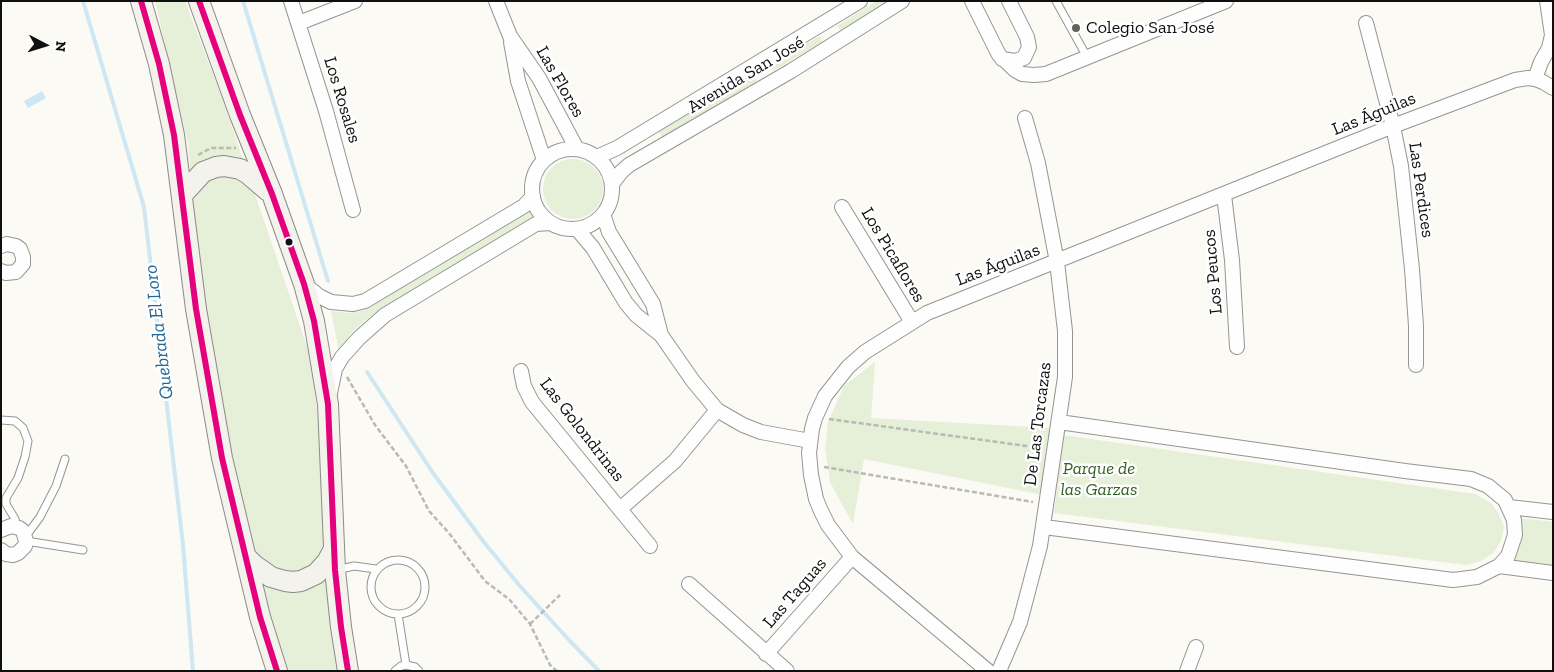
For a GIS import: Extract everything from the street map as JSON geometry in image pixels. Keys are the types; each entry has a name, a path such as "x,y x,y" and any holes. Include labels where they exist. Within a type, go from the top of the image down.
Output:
{"main road":[{"path":"141,1 169,105 179,165 196,309 210,398 222,458 260,617 277,671"},
{"path":"199,1 240,115 272,194 304,284 314,322 328,404 335,570 348,671"},
{"path":"182,195 203,172 224,166 240,169 247,173 272,194"},
{"path":"247,558 271,577 293,582 316,574 327,562 334,549"}],"street":[{"name":"Los Rosales","path":"291,1 326,111 353,210"},
{"path":"299,23 355,1"},
{"name":"Las Flores","path":"496,1 510,36 518,81 544,160"},
{"name":"Avenida San José","path":"596,156 617,148 860,1"},
{"name":"Avenida San José","path":"612,184 629,165 791,71 902,1"},
{"path":"972,1 1002,59 1014,70 1022,74 1034,75 1046,74 1226,1"},
{"path":"1002,59 1020,60 1026,56 1029,47 1027,37 1009,1"},
{"path":"1548,1 1552,34 1549,48 1535,79 1553,88"},
{"name":"Las Perdices","path":"1366,23 1393,126 1401,166 1416,326 1416,366"},
{"name":"Las Flores","path":"510,36 539,78 577,149"},
{"name":"Las Águilas","path":"988,671 852,557 832,531 821,511 812,485 810,441 815,418 829,389 848,367 865,352 927,313 1393,126 1515,80 1535,79"},
{"name":"De Las Torcazas","path":"999,671 1020,622 1040,546 1065,377 1065,331 1057,262 1038,163 1025,118"},
{"path":"577,149 587,151 596,156 607,169 612,184 611,200 604,214 594,222 577,229 566,229 551,223 541,214 533,196 532,185 535,174 544,160 559,151 577,149"},
{"name":"Los Peucos","path":"1224,195 1232,260 1237,347"},
{"path":"304,284 319,296 331,302 353,304 365,301 524,206 533,196"},
{"name":"Los Picaflores","path":"842,207 912,322"},
{"path":"604,214 609,232 653,304 662,335"},
{"path":"328,404 330,388 338,363 346,351 378,320 536,224 551,223"},
{"path":"577,229 592,248 626,303 636,314 662,335 693,381 717,410 743,425 761,432 810,441"},
{"path":"1,246 7,244 16,246 22,252 23,264 16,272 6,273 1,271"},
{"name":"Las Golondrinas","path":"521,371 524,386 532,402 650,546"},
{"name":"Las Golondrinas","path":"620,509 675,461 717,410"},
{"path":"1044,527 1445,580 1477,577 1499,566 1508,556 1514,543 1514,520 1509,507 1500,495 1488,486 1458,477 1405,472 1307,456 1059,422"},
{"path":"1509,507 1553,512"},
{"path":"1,530 6,527 22,534 22,550 13,555 6,554 1,550"},
{"name":"Las Taguas","path":"766,654 852,557"},
{"path":"1499,566 1553,573"},
{"path":"689,584 787,671"},
{"path":"1188,671 1196,647"}],"lane":[{"path":"1056,1 1087,57"},
{"path":"1,420 15,421 23,428 28,440 25,458 18,478 6,498 6,504 22,534"},
{"path":"22,534 40,517 56,486 65,459"},
{"path":"22,534 83,550"},
{"path":"401,559 410,562 417,567 425,583 421,601 415,608 398,614 389,613 382,609 375,603 371,595 370,586 376,569 383,563 392,560 401,559"},
{"path":"335,570 354,566 376,569"},
{"path":"398,614 406,665"},
{"path":"395,671 401,666 406,665 415,667 419,671"}],"path":[{"path":"338,363 359,395 375,425 406,466 429,511 449,533 485,581 509,599 530,624 550,664 557,671"},
{"path":"815,418 1055,450"},
{"path":"810,465 1047,504"},
{"path":"530,624 560,595"}],"green space":[{"path":"155,1 185,1 221,95 311,358 321,444 323,521 343,671 284,671 235,485 204,321 188,144"},
{"path":"876,1 890,1 841,31 837,26"},
{"path":"820,36 823,42 773,71 769,65"},
{"path":"754,75 757,81 664,139 658,131"},
{"path":"567,159 579,159 590,164 598,172 603,183 601,201 590,214 579,219 567,219 556,214 548,206 543,195 543,183 548,172 556,164"},
{"path":"530,210 534,217 370,316 352,332 339,351 331,311 358,312 370,307"},
{"path":"875,362 871,418 1050,428 1043,495 864,459 853,524 830,482 825,449 828,422 844,386"},
{"name":"Parque de las Garzas","path":"1063,435 1475,494 1491,503 1499,514 1504,527 1501,541 1493,553 1481,561 1466,565 1054,513"},
{"path":"1521,518 1553,522 1553,570 1514,564"}],"water":[{"path":"42,91 46,98 28,108 24,101"}],"waterway":[{"name":"Quebrada El Loro","path":"83,1 144,207 183,545 193,671"},
{"path":"243,1 328,281"},
{"path":"367,372 433,473 483,541 519,585 599,671"}],"transit line":[{"path":"141,1 159,64 174,135 196,309 222,458 260,617 277,671"},
{"path":"199,1 240,115 272,194 304,284 314,321 328,404 335,570 348,671"}],"place":[{"name":"Colegio San José","path":"1076,28"}]}
